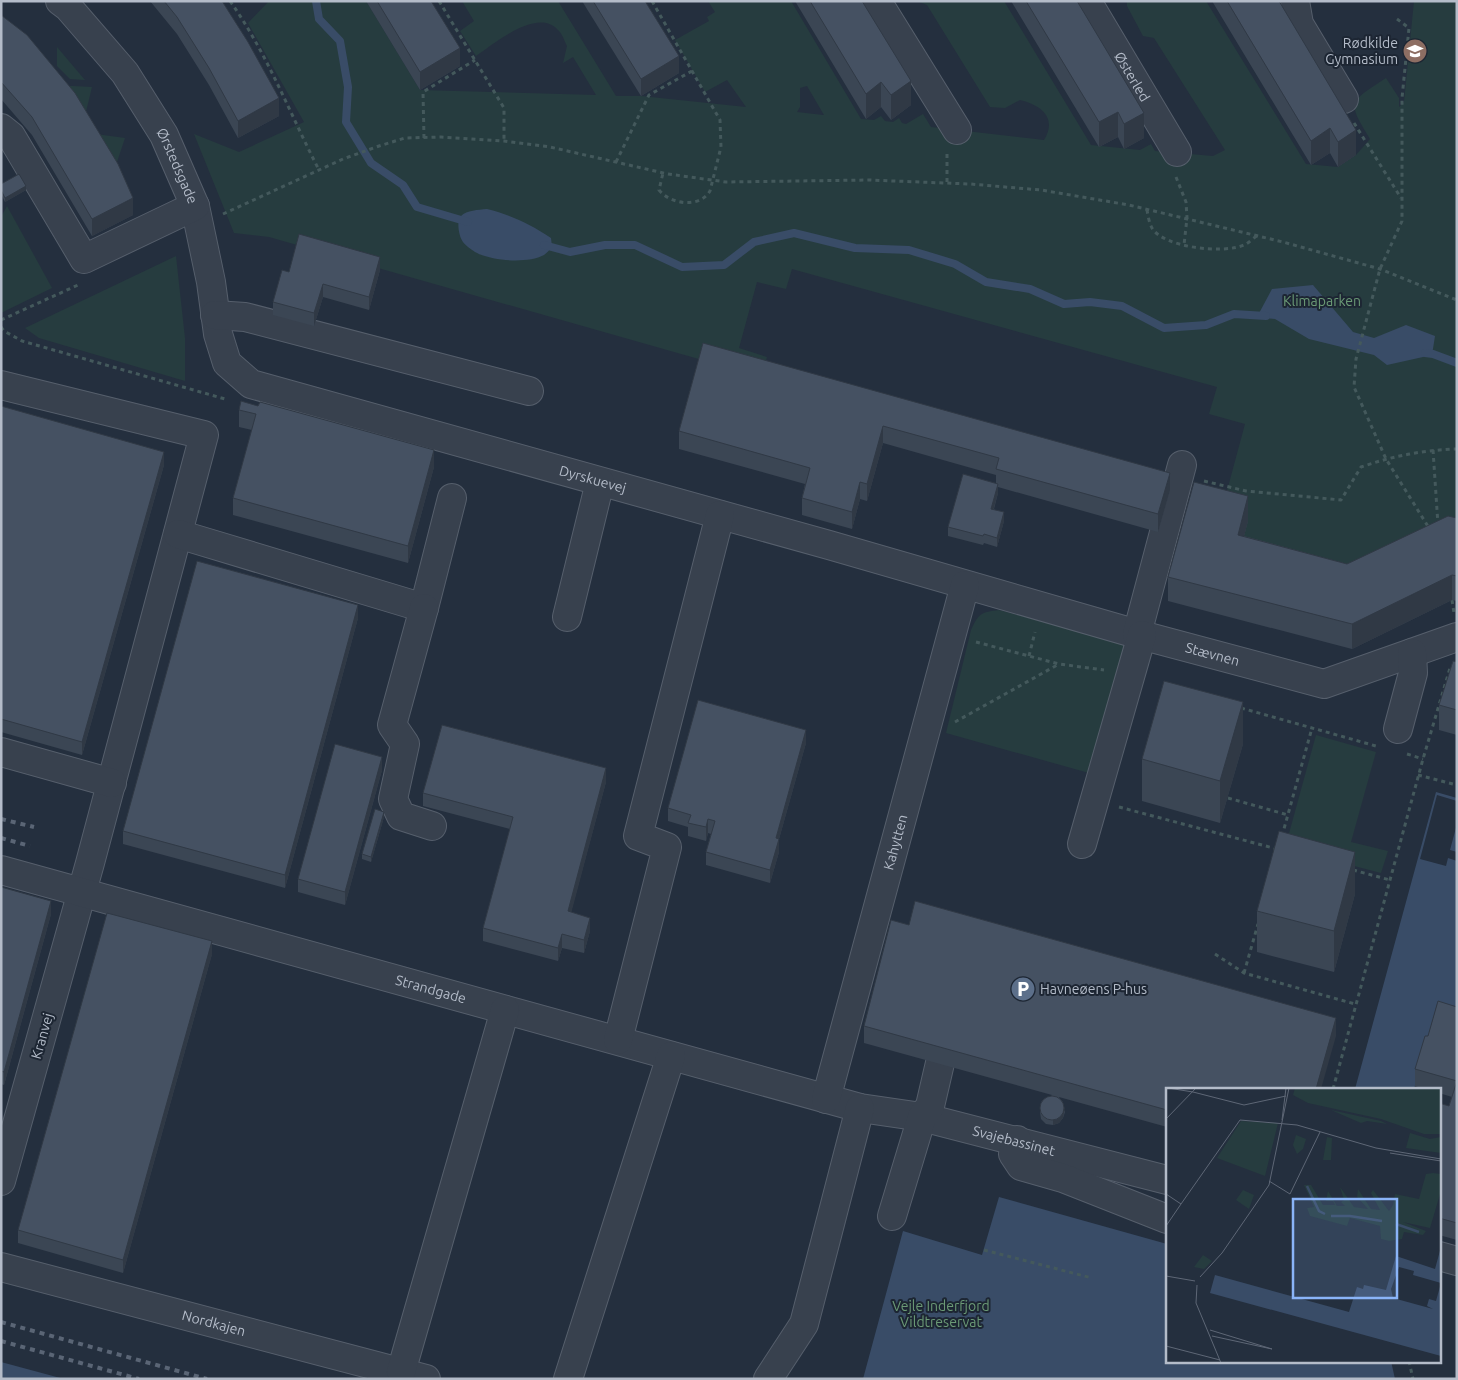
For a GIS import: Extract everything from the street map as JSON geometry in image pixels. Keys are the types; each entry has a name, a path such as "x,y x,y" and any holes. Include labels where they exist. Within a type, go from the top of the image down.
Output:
{"street":[{"name":"Ørstedsgade","path":"60,1 125,73 164,135 197,216 211,282 218,334 228,363"},
{"path":"877,1 957,130"},
{"name":"Østerled","path":"1087,1 1177,152"},
{"path":"1295,1 1299,24 1344,99"},
{"path":"1,128 11,136 84,259 197,216"},
{"path":"215,315 245,317 529,391"},
{"name":"Dyrskuevej","path":"228,363 251,384 965,585"},
{"name":"Kranvej","path":"1,384 204,435 112,783 1,1181"},
{"path":"1082,844 1130,676 1181,470"},
{"path":"568,617 600,482"},
{"path":"432,826 401,816 394,799 405,744 392,725 452,498"},
{"path":"618,1040 667,847 638,836 720,515"},
{"path":"178,534 424,608"},
{"name":"Stævnen","path":"965,585 1324,684 1412,653 1454,649"},
{"name":"Kahytten","path":"826,1099 886,923 925,734 965,585"},
{"path":"1401,741 1413,673 1412,653"},
{"path":"1,752 112,783"},
{"name":"Strandgade","path":"1,870 860,1108"},
{"path":"413,1375 505,1010"},
{"path":"568,1379 671,1056"},
{"path":"892,1216 922,1117 930,1106 940,1063"},
{"path":"768,1379 804,1324 860,1108"},
{"name":"Svajebassinet","path":"860,1108 922,1117 1166,1180"},
{"path":"1017,1140 1014,1154 1021,1166 1063,1178 1166,1219"},
{"path":"1440,1256 1457,1261"},
{"name":"Nordkajen","path":"1,1267 413,1375"}],"path":[{"path":"230,1 274,75 319,170"},
{"path":"440,1 504,108 504,141"},
{"path":"652,1 720,120 721,147 710,192 707,196 695,203 665,198 658,190 663,173"},
{"path":"1397,20 1409,28 1402,98 1402,221 1380,269 1356,359 1354,387 1386,458 1429,528"},
{"path":"424,138 423,92 475,60"},
{"path":"616,162 649,95 692,71"},
{"path":"1344,99 1344,105 1402,199"},
{"path":"197,216 344,159 405,138 441,137 504,141 550,147 663,173 713,180 868,180 970,184 1041,190 1146,209 1257,236 1380,269 1457,300"},
{"path":"1177,152 1173,169 1186,202 1187,218 1184,245"},
{"path":"1146,209 1152,229 1162,237 1184,245 1200,248 1233,248 1257,236"},
{"path":"1181,470 1246,491 1341,500 1361,467 1386,458 1433,450 1457,449"},
{"path":"1433,450 1438,525"},
{"path":"951,635 1059,664 1108,670 1130,676"},
{"path":"1333,1088 1454,649"},
{"path":"925,734 946,727 1059,664"},
{"path":"1235,706 1376,746"},
{"path":"1094,800 1278,850 1312,728"},
{"path":"1401,741 1423,759"},
{"path":"1418,775 1457,785"},
{"path":"1228,798 1288,815"},
{"path":"1353,870 1390,880"},
{"path":"1244,973 1260,916"},
{"path":"1216,954 1244,973 1355,1004"},
{"path":"984,1250 1092,1278"},
{"path":"1409,1362 1413,1379"}],"green space":[{"name":"Klimaparken","path":"269,1 366,1 420,90 596,95 573,57 563,63 567,46 559,31 548,24 527,25 515,30 476,56 460,31 474,21 462,1 558,1 616,96 641,96 746,107 727,80 705,92 675,40 709,21 707,17 715,12 708,1 791,1 861,119 874,120 881,116 885,121 893,122 899,118 902,123 906,124 923,114 931,127 1044,140 1049,125 1045,113 1034,105 1020,100 1005,108 990,107 927,5 917,1 1004,1 1091,145 1140,150 1151,144 1155,151 1213,156 1225,150 1154,38 1143,36 1127,6 1127,1 1206,1 1306,164 1338,167 1356,155 1370,139 1357,117 1355,104 1358,98 1386,78 1399,98 1399,107 1404,102 1414,1 1457,1 1457,543 1347,589 1238,560 1221,513 1245,424 1209,414 1217,387 792,269 786,289 757,282 739,348 767,357 762,377 269,237 234,233 194,134 239,152 304,122 248,23","holes":["807,86 824,115 797,112 800,107 800,88"]},
{"path":"57,47 85,80 70,79 57,66"},
{"path":"54,85 92,87 83,124"},
{"path":"89,133 125,138 113,174"},
{"path":"7,206 52,288 1,313 1,217"},
{"path":"176,256 185,338 185,381 39,338 25,328"},
{"path":"999,610 1125,643 1089,773 946,733 971,630 978,617 988,612"},
{"path":"1316,735 1376,752 1351,842 1388,851 1381,873 1285,848"}],"water":[{"path":"487,209 520,220 536,228 551,238 552,247 544,255 528,260 490,258 475,252 465,245 462,240 459,233 459,218 469,211"},
{"path":"1313,285 1353,332 1374,338 1406,325 1435,336 1432,355 1387,365 1374,355 1309,339 1275,319 1257,317 1272,289"},
{"path":"1436,792 1457,798 1457,1010 1437,1004 1414,1088 1355,1088"},
{"name":"Vejle Inderfjord Vildtreservat","path":"999,1197 1166,1244 1166,1362 1391,1362 1395,1379 863,1379 903,1231 982,1255"},
{"path":"1,1362 64,1379 1,1379"}],"pier":[{"path":"1437,795 1457,801 1457,824 1450,850 1457,852 1457,861 1448,858 1446,866 1420,859"}],"building":[{"path":"164,1 222,1 248,42 279,98 238,121 209,68 177,17"},
{"path":"377,1 431,1 460,48 420,72"},
{"path":"593,1 645,1 679,56 641,79"},
{"path":"810,1 862,1 911,81 891,95 881,82 866,94"},
{"path":"1026,1 1077,1 1144,113 1124,124 1118,112 1099,122"},
{"path":"1227,1 1279,1 1356,130 1338,142 1330,128 1311,141"},
{"path":"1,15 27,35 75,93 118,164 133,198 92,219 32,117 1,82"},
{"path":"19,174 26,186 5,198 1,190 1,184"},
{"path":"299,234 380,257 369,297 323,284 314,313 273,302 282,270 289,272"},
{"path":"703,343 1170,473 1158,514 996,469 999,458 883,426 867,484 860,482 852,512 802,498 810,468 679,431"},
{"path":"241,401 258,406 260,402 434,450 408,546 233,498 256,414 239,410"},
{"path":"1,406 164,452 82,742 1,719"},
{"path":"963,474 998,484 991,509 1004,512 997,538 948,527"},
{"path":"1194,482 1248,496 1238,535 1347,564 1448,516 1457,518 1457,576 1452,575 1352,624 1168,577"},
{"path":"197,561 358,605 285,875 123,831"},
{"path":"1453,661 1457,662 1457,710 1439,705"},
{"path":"1164,681 1243,702 1220,781 1142,759"},
{"path":"698,700 806,730 776,838 779,839 770,870 706,852 715,821 708,819 706,827 688,823 691,815 668,808"},
{"path":"442,725 606,768 568,911 590,918 584,940 562,934 558,948 483,928 513,817 423,793"},
{"path":"335,744 382,757 345,892 298,879"},
{"path":"375,809 384,812 371,857 362,854"},
{"path":"1279,831 1355,852 1334,931 1257,911"},
{"path":"1,887 51,901 4,1072 1,1071"},
{"name":"Havneøens P-hus","path":"915,901 1336,1018 1316,1088 1166,1088 1166,1110 864,1026 891,920 909,925"},
{"path":"107,913 212,941 123,1260 18,1230"},
{"path":"1438,1001 1457,1007 1457,1081 1415,1069 1425,1036 1428,1036"},
{"path":"1457,1081 1457,1223 1440,1218 1440,1103 1449,1106"},
{"path":"1047,1096 1057,1096 1064,1103 1064,1113 1057,1120 1047,1120 1040,1113 1040,1103"}],"waterway":[{"path":"316,1 319,19 340,41 348,87 346,122 371,163 403,185 417,207 468,222"},
{"path":"544,245 570,252 605,245 635,245 682,267 724,265 754,242 794,233 855,248 909,250 955,264 986,282 1030,289 1064,304 1090,302 1122,306 1164,328 1206,325 1234,314 1266,316"},
{"path":"1425,353 1457,363"}],"railway":[{"path":"1,819 34,827"},
{"path":"1,838 30,846"},
{"path":"1,1322 207,1379"},
{"path":"1,1341 139,1379"}],"place":[{"name":"Rødkilde Gymnasium","path":"1415,51"},
{"name":"Havneøens P-hus","path":"1023,989"}]}
